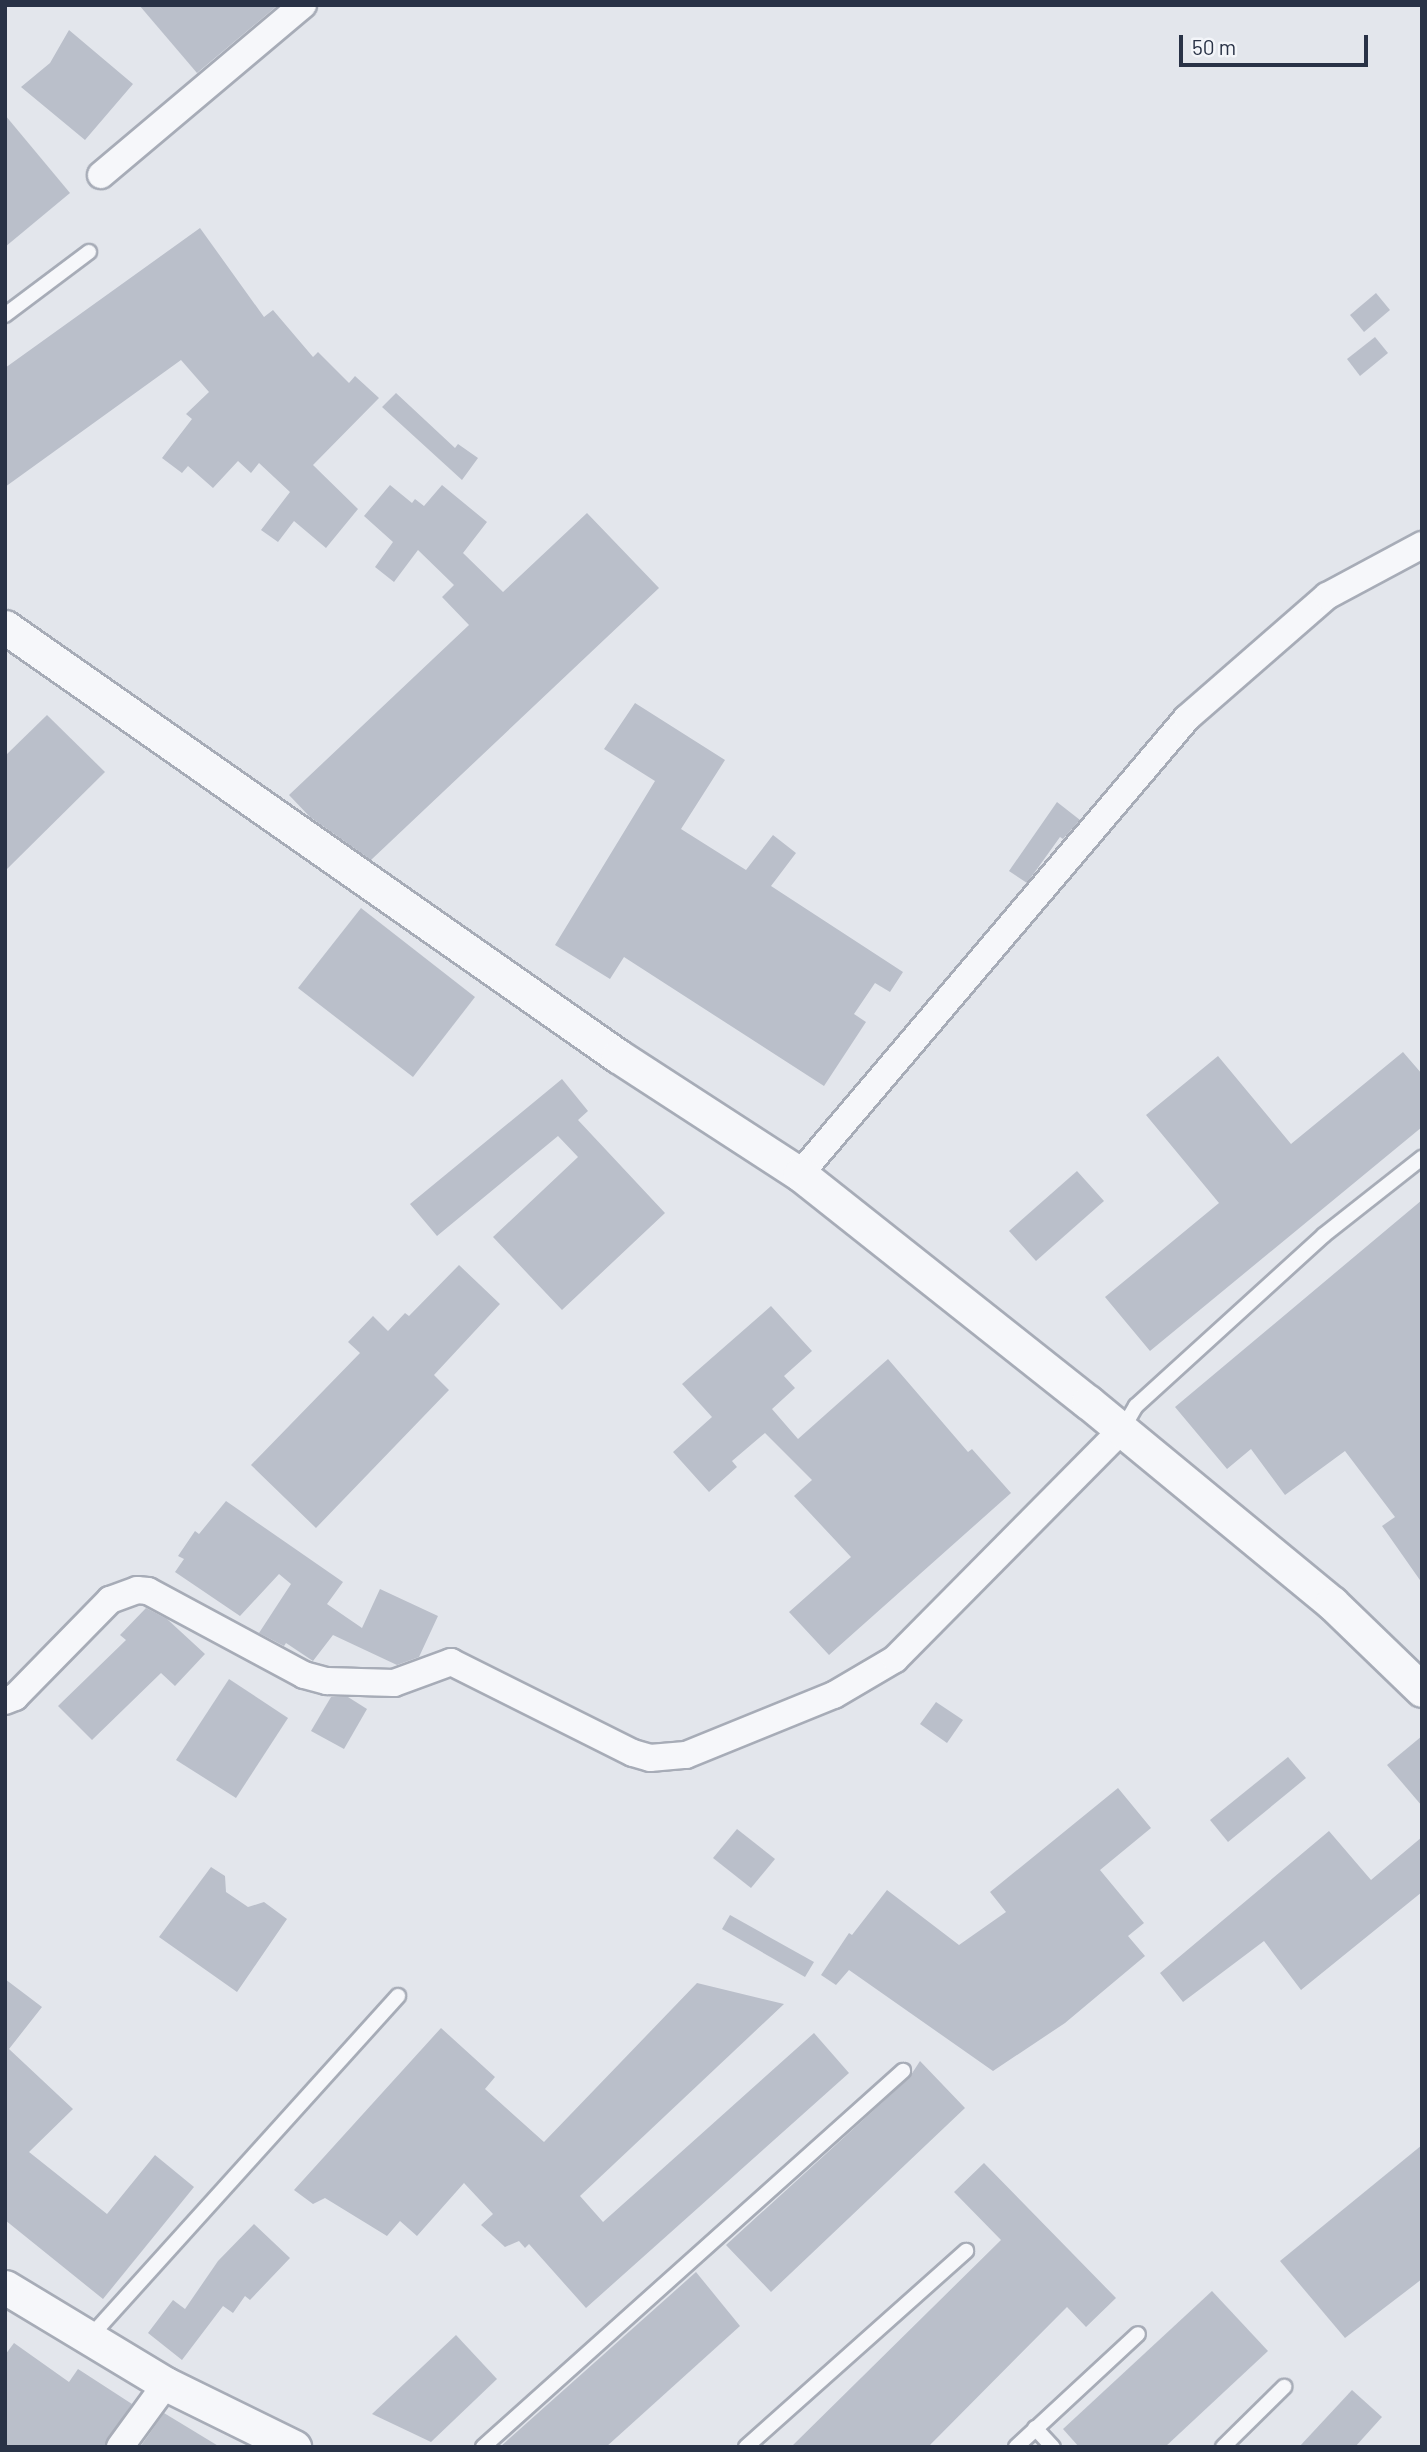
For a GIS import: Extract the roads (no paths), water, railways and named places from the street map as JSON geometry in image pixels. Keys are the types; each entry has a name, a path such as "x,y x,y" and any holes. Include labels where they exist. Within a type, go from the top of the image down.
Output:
{"street":[{"path":"101,175 303,5"},
{"path":"800,1174 1187,718 1328,596 1422,545"},
{"path":"5,627 618,1056 800,1174 1122,1430 1332,1603 1422,1690"},
{"path":"5,1701 15,1697 110,1600 137,1590 148,1591 304,1675 327,1681 394,1683 450,1662 632,1753 650,1758 686,1755 834,1695 895,1659 1122,1430"},
{"path":"5,2287 166,2384 293,2447"},
{"path":"120,2447 166,2384"}],"lane":[{"path":"5,315 89,251"},
{"path":"1122,1430 1136,1405 1324,1235 1422,1158"},
{"path":"89,2337 398,1996"},
{"path":"483,2447 903,2071"},
{"path":"746,2447 966,2251"},
{"path":"1016,2447 1138,2334"},
{"path":"1223,2447 1284,2387"},
{"path":"1035,2428 1053,2447"}]}
